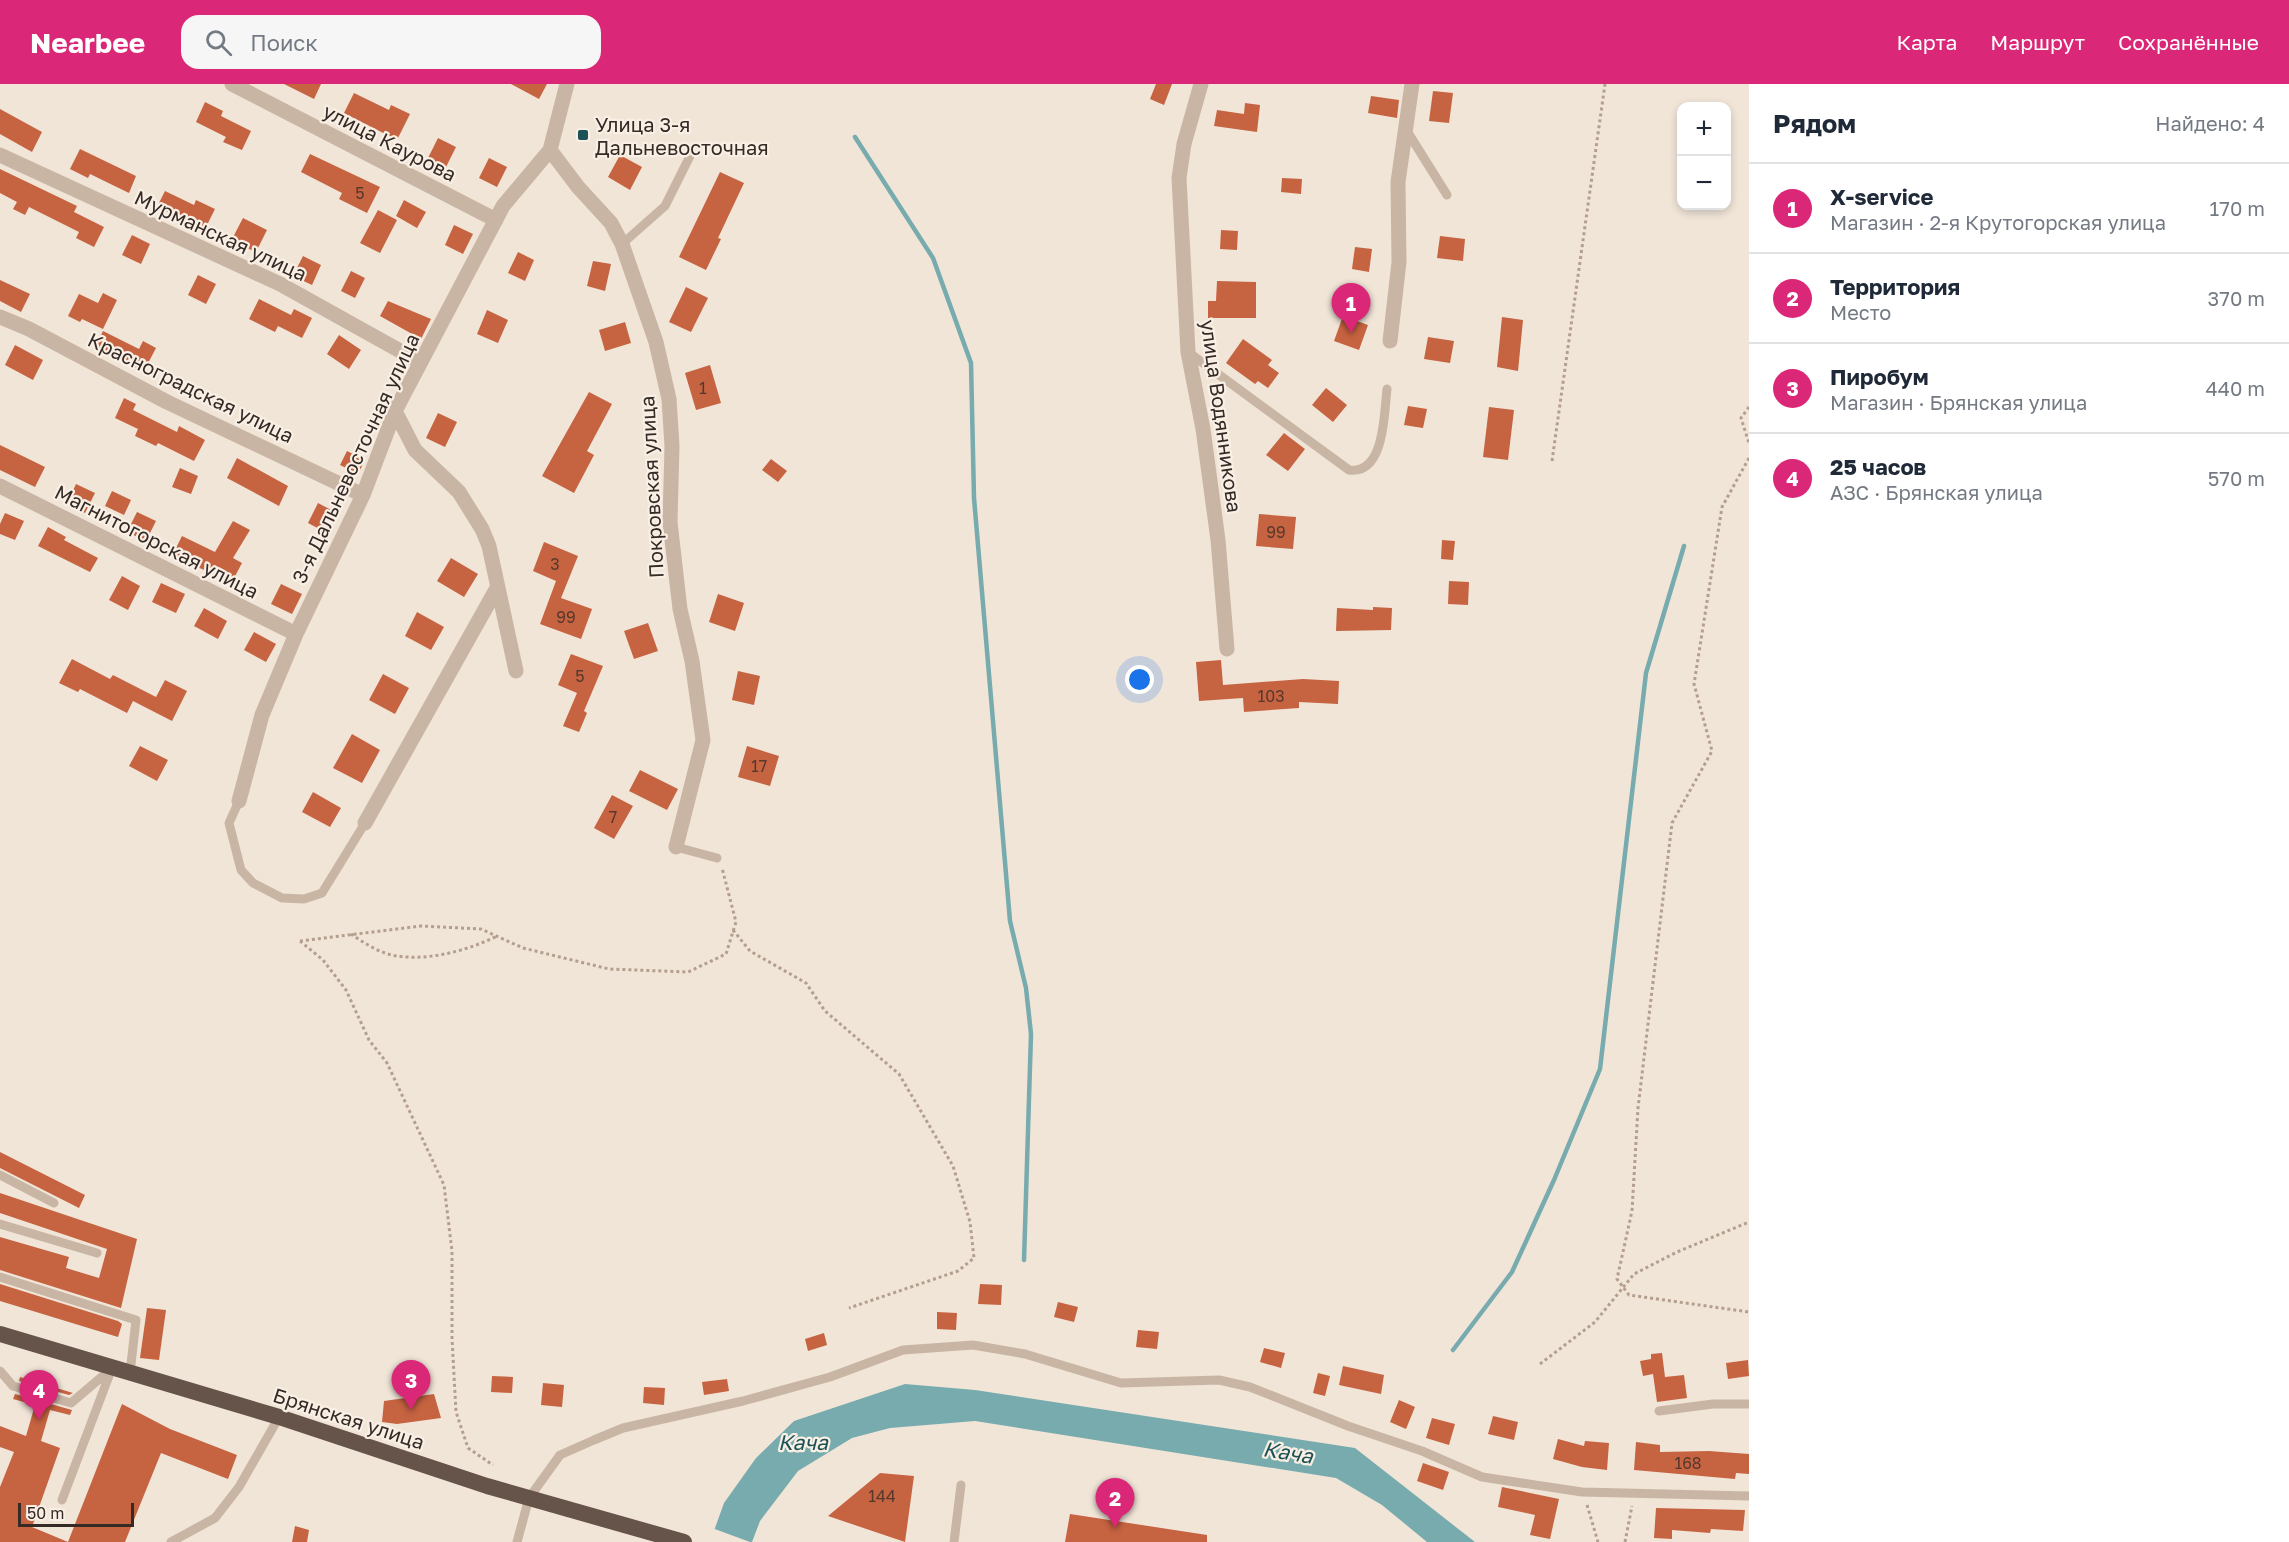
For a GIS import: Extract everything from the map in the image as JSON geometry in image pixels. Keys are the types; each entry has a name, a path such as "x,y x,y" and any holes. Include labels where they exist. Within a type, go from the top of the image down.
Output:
{"highway":[{"name":"Брянская улица","path":"0,1334 279,1417 487,1486 679,1540"}],"street":[{"name":"улица Каурова","path":"232,84 496,220"},
{"name":"3-я Дальневосточная улица","path":"238,801 262,715 296,634 363,495 395,411 503,206 550,150 567,84"},
{"name":"улица Водянникова","path":"1201,84 1184,144 1179,178 1188,352 1203,429 1218,540 1227,649"},
{"path":"1390,341 1399,262 1398,182 1412,84"},
{"name":"Покровская улица","path":"550,150 578,187 611,223 622,244 656,342 669,399 672,446 669,522 680,609 702,730 702,749 676,847"},
{"name":"Мурманская улица","path":"0,155 280,284 420,363"},
{"name":"Красноградская улица","path":"0,317 29,329 167,402 363,495"},
{"path":"395,411 415,450 452,484 482,529 489,546 516,671"},
{"name":"Магнитогорская улица","path":"0,486 296,634"},
{"path":"365,823 497,588"}],"lane":[{"path":"1405,128 1447,195"},
{"path":"622,244 664,206 692,154"},
{"path":"1188,352 1350,470 1356,471 1370,463 1377,455 1387,389"},
{"path":"238,801 229,823 241,870 253,883 282,898 304,899 322,893 365,823"},
{"path":"676,847 717,858"},
{"path":"0,1175 54,1203"},
{"path":"0,1224 97,1253"},
{"path":"0,1277 136,1320 130,1373"},
{"path":"517,1542 529,1498 560,1455 623,1428 743,1401 830,1377 903,1350 973,1345 1025,1354 1121,1383 1219,1380 1250,1387 1348,1426 1422,1451 1482,1477 1582,1492 1749,1496"},
{"path":"0,1371 13,1386 71,1403 112,1368"},
{"path":"62,1500 112,1368"},
{"path":"1659,1411 1713,1404 1749,1404"},
{"path":"171,1542 215,1518 239,1487 279,1417"},
{"path":"954,1542 961,1485"}],"path":[{"path":"1552,460 1605,84"},
{"path":"1749,407 1741,418 1749,443"},
{"path":"1749,458 1722,507 1694,684 1712,752 1672,823 1638,1108 1632,1211 1617,1279 1629,1295 1749,1312"},
{"path":"493,1465 468,1448 456,1412 452,1338 452,1251 444,1185 387,1064 369,1040 346,990 323,960 300,941 421,926 481,929 523,948 609,969 688,972 726,954 736,922 725,873 717,858"},
{"path":"733,930 750,951 806,983 825,1011 899,1074 953,1166 970,1222 974,1258 958,1271 849,1308"},
{"path":"350,933 367,945 397,956 476,947 497,936"},
{"path":"1540,1364 1595,1322 1622,1286 1634,1275 1677,1252 1749,1222"},
{"path":"1582,1492 1598,1542"},
{"path":"1625,1542 1635,1492"}],"water":[{"name":"Кача","path":"905,1384 975,1390 1355,1448 1475,1542 1427,1542 1382,1505 1336,1478 975,1421 890,1428 852,1438 798,1471 760,1521 752,1542 710,1542 724,1503 756,1458 794,1421"}],"pier":[{"path":"712,1528 750,1542 707,1542"}],"building":[{"path":"284,84 321,84 314,99"},
{"path":"511,84 547,84 539,99"},
{"path":"1156,84 1172,84 1164,105 1150,99"},
{"path":"1433,91 1453,93 1449,123 1429,121"},
{"path":"354,93 389,110 391,105 410,114 397,140 344,113"},
{"path":"1371,96 1399,100 1397,118 1368,113"},
{"path":"205,102 223,111 221,116 251,131 242,150 223,142 226,137 196,122"},
{"path":"1245,103 1260,105 1257,132 1214,126 1217,110 1244,114"},
{"path":"0,109 42,132 32,152 0,134"},
{"path":"438,138 456,147 446,167 428,158"},
{"path":"80,149 136,176 129,193 90,174 88,178 70,169"},
{"path":"310,154 380,187 367,213 339,199 342,193 301,172"},
{"path":"620,155 642,167 630,190 608,177"},
{"path":"489,158 507,167 497,187 479,178"},
{"path":"0,169 77,206 74,212 104,227 94,247 76,238 79,232 29,207 25,215 13,209 17,202 0,193"},
{"path":"720,172 744,183 718,238 721,239 706,270 679,257"},
{"path":"1282,178 1302,179 1301,194 1281,192"},
{"path":"165,191 194,205 196,200 215,209 205,229 157,207"},
{"path":"404,200 426,212 417,228 396,216"},
{"path":"378,210 397,220 380,253 360,243"},
{"path":"243,218 267,230 256,252 231,241"},
{"path":"454,225 473,234 463,254 445,245"},
{"path":"1221,230 1238,231 1237,250 1220,249"},
{"path":"132,235 150,244 141,264 122,255"},
{"path":"1440,236 1465,239 1463,261 1437,258"},
{"path":"1355,247 1372,249 1369,272 1352,269"},
{"path":"518,252 534,260 525,281 508,273"},
{"path":"303,256 321,265 312,285 293,276"},
{"path":"593,261 611,264 605,291 587,286"},
{"path":"351,271 365,278 355,298 341,291"},
{"path":"198,275 216,284 206,304 188,295"},
{"path":"0,280 30,294 21,312 0,301"},
{"path":"1217,281 1256,282 1256,318 1208,318 1208,301 1216,301"},
{"path":"686,287 708,298 691,332 669,322"},
{"path":"103,293 117,300 103,329 82,319 80,322 68,316 79,294 98,303"},
{"path":"259,299 291,315 294,309 312,318 302,338 278,326 275,332 249,319"},
{"path":"388,301 431,319 421,339 380,316"},
{"path":"487,310 508,320 498,343 477,334"},
{"path":"1343,316 1368,325 1359,350 1334,341"},
{"path":"1502,317 1523,320 1518,371 1497,367"},
{"path":"625,322 631,343 605,351 599,330"},
{"path":"103,331 139,349 143,341 156,348 144,371 94,349"},
{"path":"339,335 361,350 349,369 327,354"},
{"path":"1428,337 1454,341 1450,363 1424,359"},
{"path":"1243,339 1272,360 1268,365 1279,373 1268,388 1258,381 1255,384 1226,363"},
{"path":"15,345 43,360 33,380 5,365"},
{"path":"710,365 721,403 696,410 685,373"},
{"path":"1326,388 1347,405 1333,422 1312,405"},
{"path":"589,392 612,404 587,451 594,455 574,493 542,476"},
{"path":"124,398 136,404 133,410 177,432 179,426 205,440 194,461 158,443 156,446 135,436 138,429 115,418"},
{"path":"1408,406 1427,409 1423,428 1404,425"},
{"path":"1489,407 1514,410 1508,460 1483,457"},
{"path":"438,413 457,422 445,447 426,438"},
{"path":"1284,433 1305,449 1288,471 1266,455"},
{"path":"0,445 45,467 35,487 0,470"},
{"path":"347,451 365,460 358,474 340,465"},
{"path":"237,458 288,486 279,506 227,478"},
{"path":"771,459 787,471 778,482 762,470"},
{"path":"180,468 198,476 191,494 172,487"},
{"path":"76,484 95,493 85,513 67,504"},
{"path":"112,491 131,500 124,515 105,506"},
{"path":"318,503 335,512 325,532 308,523"},
{"path":"137,512 156,521 146,541 127,532"},
{"path":"5,513 24,521 15,540 0,534 0,524"},
{"path":"1259,514 1296,517 1293,549 1256,546"},
{"path":"233,521 250,530 233,558 242,563 232,582 172,556 182,536 215,552"},
{"path":"48,527 66,537 64,540 98,558 90,572 38,546"},
{"path":"1442,540 1455,541 1453,560 1441,559"},
{"path":"544,542 578,556 561,598 592,609 581,639 540,624 556,581 533,571"},
{"path":"451,558 478,574 464,597 437,581"},
{"path":"122,576 140,586 128,610 109,600"},
{"path":"1449,581 1469,582 1468,605 1448,604"},
{"path":"161,583 185,594 176,613 152,602"},
{"path":"281,584 302,594 292,614 271,604"},
{"path":"718,594 744,603 735,631 709,622"},
{"path":"1373,607 1392,608 1391,630 1336,631 1337,608 1373,610"},
{"path":"204,608 227,621 218,639 194,626"},
{"path":"417,612 444,627 431,650 405,636"},
{"path":"648,623 658,651 634,659 624,631"},
{"path":"254,632 276,644 266,662 244,650"},
{"path":"571,654 603,666 584,711 587,713 579,732 563,726 577,693 558,685"},
{"path":"72,659 110,679 113,675 156,697 165,680 187,691 172,721 133,701 127,713 80,689 78,692 59,683"},
{"path":"1221,660 1223,685 1303,679 1339,681 1338,704 1299,702 1299,708 1244,712 1243,698 1199,701 1196,662"},
{"path":"738,671 760,676 754,705 732,700"},
{"path":"383,674 409,688 395,714 369,700"},
{"path":"352,734 380,750 362,783 333,768"},
{"path":"140,746 168,760 157,781 129,766"},
{"path":"747,746 779,756 770,786 738,777"},
{"path":"640,770 678,789 667,810 629,791"},
{"path":"313,792 341,808 330,827 302,812"},
{"path":"612,795 633,806 614,839 594,828"},
{"path":"0,1152 85,1195 79,1208 0,1168"},
{"path":"0,1193 137,1239 121,1308 0,1270 0,1237 69,1257 66,1268 99,1278 107,1249 0,1213"},
{"path":"0,1284 118,1321 122,1324 118,1337 0,1301"},
{"path":"980,1284 1002,1285 1001,1305 978,1304"},
{"path":"1058,1302 1078,1307 1074,1322 1054,1317"},
{"path":"147,1308 166,1310 159,1360 140,1358"},
{"path":"937,1312 957,1313 956,1330 937,1329"},
{"path":"1138,1330 1159,1332 1157,1349 1136,1347"},
{"path":"824,1333 827,1345 808,1351 805,1339"},
{"path":"1264,1348 1285,1353 1281,1368 1260,1362"},
{"path":"1662,1353 1665,1377 1684,1375 1687,1398 1657,1402 1653,1374 1643,1376 1640,1361 1651,1359 1651,1354"},
{"path":"1748,1360 1749,1376 1728,1379 1726,1363"},
{"path":"1343,1366 1384,1375 1381,1394 1339,1385"},
{"path":"1318,1373 1330,1376 1325,1396 1313,1393"},
{"path":"492,1376 513,1377 512,1393 491,1392"},
{"path":"20,1377 73,1393 69,1395 19,1381"},
{"path":"727,1379 729,1391 704,1395 702,1382"},
{"path":"543,1383 564,1385 562,1407 541,1405"},
{"path":"644,1387 665,1388 664,1405 643,1403"},
{"path":"15,1394 72,1410 70,1415 50,1410 41,1441 60,1448 32,1527 68,1542 0,1542 0,1487 14,1452 0,1447 0,1426 26,1436 35,1405 13,1399"},
{"path":"434,1394 441,1418 397,1424 382,1422 384,1401"},
{"path":"1399,1400 1415,1407 1406,1429 1390,1422"},
{"path":"122,1404 170,1429 237,1455 228,1479 161,1453 125,1542 68,1542"},
{"path":"1493,1416 1518,1422 1514,1440 1488,1434"},
{"path":"1432,1418 1455,1424 1449,1445 1426,1438"},
{"path":"1558,1439 1584,1446 1585,1441 1609,1443 1607,1470 1582,1467 1553,1459"},
{"path":"1636,1442 1660,1445 1660,1452 1709,1451 1749,1454 1749,1474 1736,1473 1735,1479 1634,1470"},
{"path":"1423,1463 1449,1472 1443,1490 1417,1481"},
{"path":"880,1473 914,1476 905,1542 828,1516"},
{"path":"1502,1487 1559,1499 1550,1539 1530,1535 1535,1515 1498,1507"},
{"path":"1656,1508 1745,1510 1743,1531 1711,1529 1710,1533 1672,1530 1672,1539 1654,1538"},
{"path":"1070,1514 1207,1535 1207,1542 1065,1542"},
{"path":"295,1526 309,1530 307,1542 292,1542"}],"waterway":[{"path":"855,137 933,258 971,363 974,498 1010,921 1026,988 1031,1034 1024,1260"},
{"path":"1453,1350 1512,1272 1554,1180 1600,1069 1646,673 1684,546"}],"place":[{"name":"Улица 3-я Дальневосточная","path":"583,135"},
{"name":"X-service","path":"1351,333"},
{"name":"Пиробум","path":"411,1410"},
{"name":"25 часов","path":"39,1420"},
{"name":"Территория","path":"1115,1528"}]}
